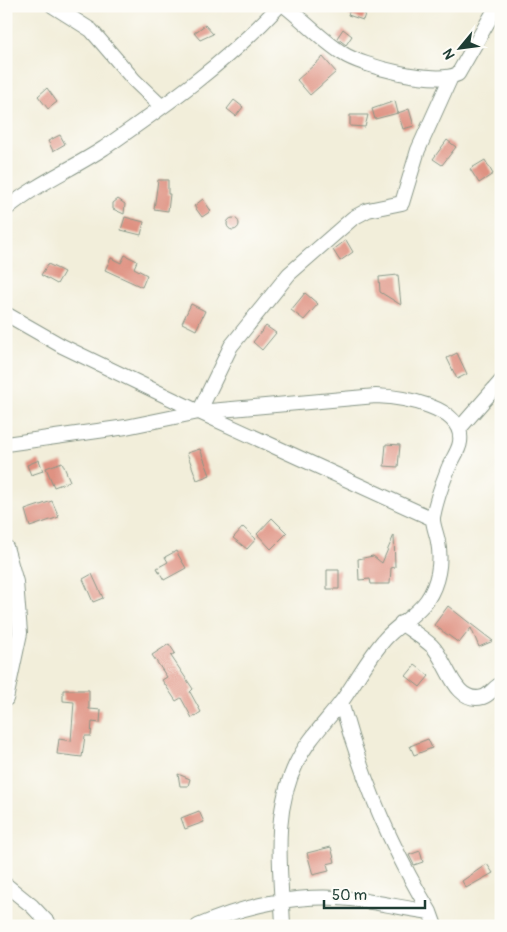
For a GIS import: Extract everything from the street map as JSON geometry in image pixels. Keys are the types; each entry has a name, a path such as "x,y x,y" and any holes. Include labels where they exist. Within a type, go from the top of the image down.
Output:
{"street":[{"path":"53,6 91,30 134,80 161,106"},
{"path":"6,209 50,179 102,148 213,70 256,31 279,6"},
{"path":"285,6 342,53 365,64 428,77 451,78 458,74 497,6"},
{"path":"199,412 231,346 289,274 353,218 368,210 402,203 418,150 451,78"},
{"path":"6,314 62,346 199,412 432,519"},
{"path":"459,429 501,381"},
{"path":"6,444 126,427 199,412 376,396 401,397 421,402 453,420 459,429 460,442 447,471 432,519 439,543 440,566 426,602 385,639 296,762 285,796 280,821 278,875 283,926"},
{"path":"6,547 16,582 20,633 6,698"},
{"path":"402,623 433,647 455,685 462,692 472,697 482,697 500,683"},
{"path":"341,702 356,756 375,804 415,888 430,912 435,926"},
{"path":"6,885 32,906 51,926"},
{"path":"198,926 247,908 309,898 349,899 430,912"}],"building":[{"path":"351,6 368,6 363,20 348,15"},
{"path":"205,25 213,34 200,40 194,33"},
{"path":"343,29 352,36 346,45 337,38"},
{"path":"323,57 336,72 310,95 297,80"},
{"path":"47,88 57,102 48,109 38,96"},
{"path":"234,100 243,107 236,116 227,109"},
{"path":"395,101 398,113 375,119 372,109"},
{"path":"409,109 414,126 403,129 398,113"},
{"path":"350,115 368,115 365,127 350,126"},
{"path":"60,135 65,144 53,151 48,141"},
{"path":"447,140 456,147 442,165 433,159"},
{"path":"485,160 493,174 479,183 470,169"},
{"path":"158,180 168,180 168,194 170,194 168,211 154,209"},
{"path":"118,199 125,204 124,214 113,209 113,203"},
{"path":"203,199 211,211 202,217 194,206"},
{"path":"125,217 144,222 141,235 121,230"},
{"path":"231,218 235,218 239,224 235,230 231,230 227,226 227,222"},
{"path":"346,240 353,252 340,261 333,250"},
{"path":"125,255 137,261 134,268 147,275 142,287 105,270 111,258 121,263"},
{"path":"48,264 64,272 57,284 41,275"},
{"path":"398,275 401,305 380,292 379,277"},
{"path":"305,293 318,304 304,320 291,310"},
{"path":"191,304 205,311 196,330 182,323"},
{"path":"266,326 276,333 262,350 253,342"},
{"path":"457,353 467,374 457,379 447,358"},
{"path":"386,444 400,445 398,467 384,466"},
{"path":"200,449 210,475 197,480 187,453"},
{"path":"39,460 43,471 31,475 27,465"},
{"path":"62,462 70,481 54,487 46,468"},
{"path":"52,501 59,517 30,527 25,510"},
{"path":"272,518 287,533 271,549 257,534"},
{"path":"243,527 256,539 247,549 233,538"},
{"path":"394,535 395,567 391,568 390,584 371,584 370,579 359,580 358,559 373,556 382,563"},
{"path":"176,551 186,568 164,580 157,568 168,562 165,557"},
{"path":"327,570 339,570 339,589 327,589"},
{"path":"92,574 103,598 93,602 83,579"},
{"path":"448,606 493,641 479,647 471,628 459,643 434,625"},
{"path":"169,644 175,653 171,656 193,689 190,692 201,712 192,718 181,698 176,701 162,680 167,677 152,655"},
{"path":"415,665 429,676 420,687 406,676"},
{"path":"63,690 89,690 89,709 101,710 100,723 92,722 91,736 85,736 82,757 57,754 59,739 71,741 74,702 63,701"},
{"path":"428,739 432,748 414,755 410,746"},
{"path":"178,774 190,779 188,786 180,786"},
{"path":"199,811 204,822 185,829 181,818"},
{"path":"331,847 335,862 327,864 329,871 313,875 307,853"},
{"path":"420,851 423,862 414,865 409,855"},
{"path":"487,864 493,873 466,888 462,881"}]}
